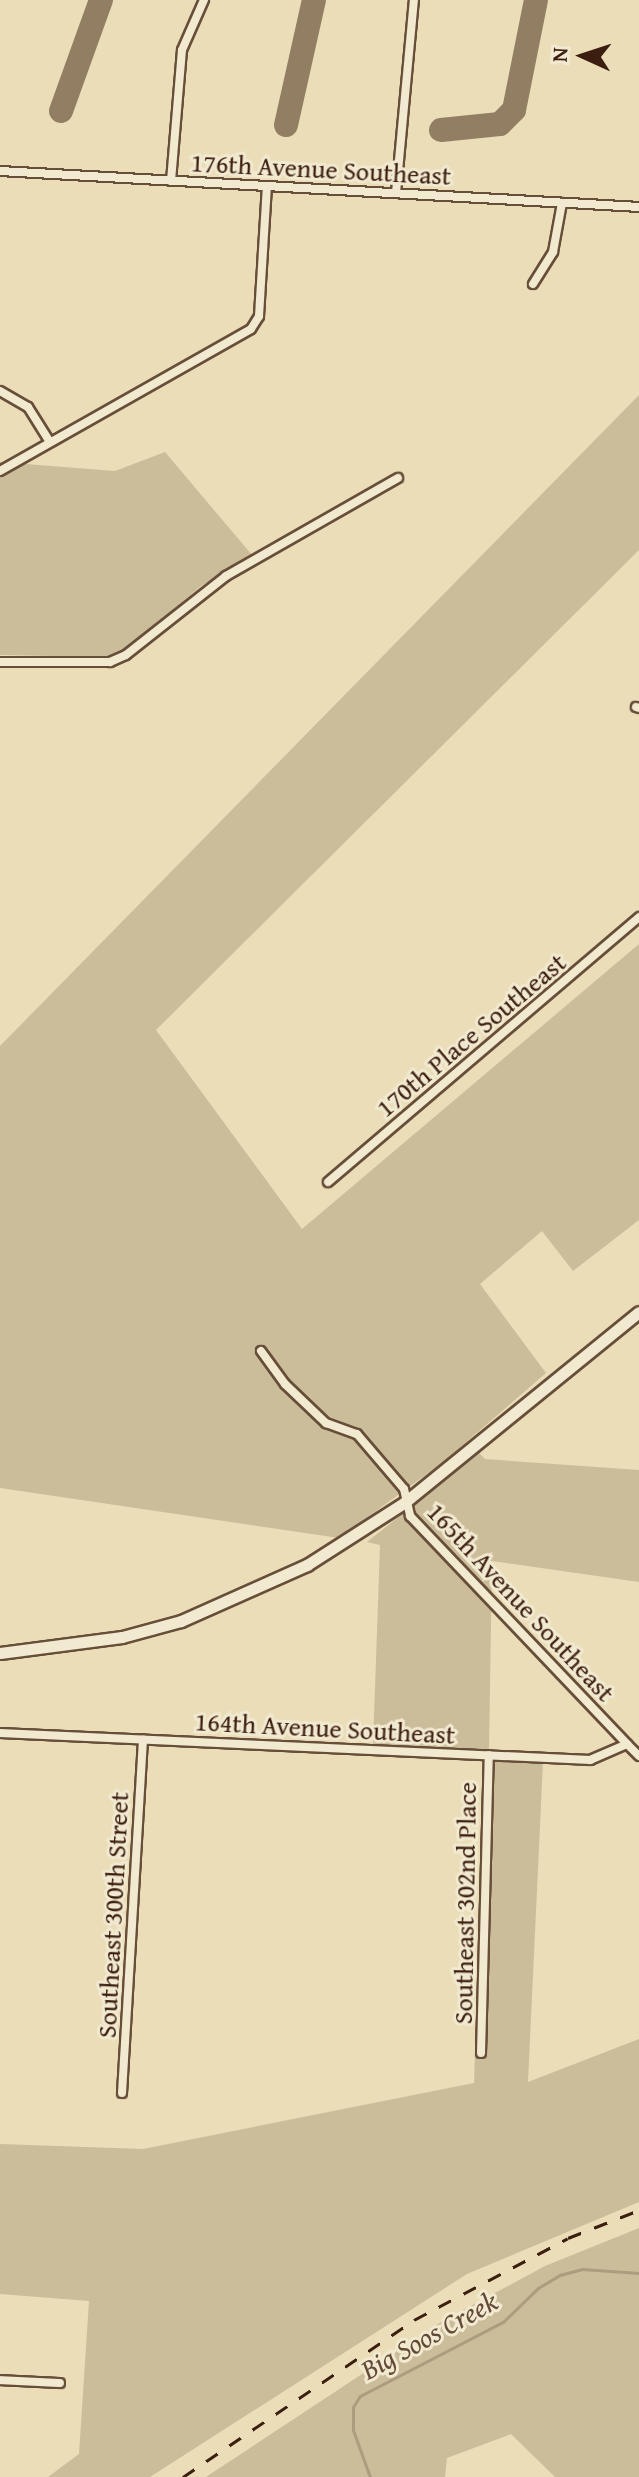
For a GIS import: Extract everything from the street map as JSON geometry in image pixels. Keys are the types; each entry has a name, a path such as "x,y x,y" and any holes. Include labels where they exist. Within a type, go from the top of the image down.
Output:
{"street":[{"path":"171,181 182,50 204,0"},
{"path":"396,193 414,0"},
{"name":"176th Avenue Southeast","path":"0,171 639,207"},
{"path":"0,471 49,441 125,404 251,329 259,316 267,186"},
{"path":"533,284 553,252 562,203"},
{"path":"0,391 28,407 49,441"},
{"path":"0,662 110,662 126,655 226,576 398,478"},
{"name":"170th Place Southeast","path":"328,1182 639,917"},
{"path":"0,1653 122,1637 181,1621 307,1565 405,1502 639,1312"},
{"name":"165th Avenue Southeast","path":"261,1351 285,1384 326,1423 357,1434 404,1489 410,1516 627,1744"},
{"name":"164th Avenue Southeast","path":"0,1733 590,1760 627,1744"},
{"name":"Southeast 300th Street","path":"122,2093 143,1740"},
{"path":"627,1744 639,1756"},
{"name":"Southeast 302nd Place","path":"481,2053 489,1755"},
{"path":"0,2380 60,2383"}],"shaded area":[{"path":"639,395 639,550 156,1030 302,1229 639,944 639,1220 573,1271 542,1231 480,1284 546,1373 442,1463 339,1538 0,1488 0,1046"},
{"path":"165,452 252,555 201,586 123,652 107,657 0,655 0,462 115,471"},
{"path":"479,1453 485,1459 639,1470 639,1582 492,1561 489,1750 373,1745 380,1545 367,1542"},
{"path":"485,1759 543,1762 528,2082 639,2039 639,2202 467,2274 150,2477 48,2477 79,2454 89,2301 0,2294 0,2144 143,2149 474,2083"},
{"path":"639,2228 639,2477 555,2477 511,2434 447,2458 445,2477 206,2477 441,2322 545,2266"}],"waterway":[{"name":"Big Soos Creek","path":"370,2477 353,2430 353,2407 360,2396 503,2322 538,2288 560,2275 582,2269 639,2273"}],"taxiway":[{"path":"61,111 101,0"},
{"path":"286,125 314,0"},
{"path":"441,130 500,124 514,110 536,0"}],"railway":[{"path":"183,2477 414,2320 568,2238 639,2210"}]}
